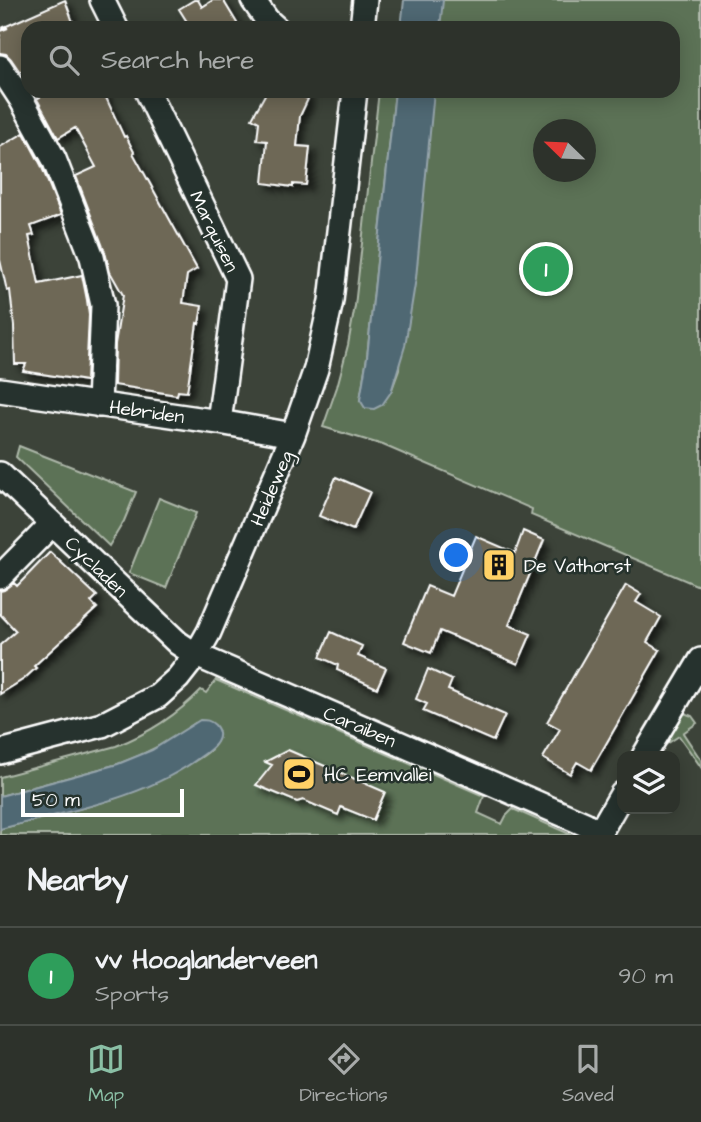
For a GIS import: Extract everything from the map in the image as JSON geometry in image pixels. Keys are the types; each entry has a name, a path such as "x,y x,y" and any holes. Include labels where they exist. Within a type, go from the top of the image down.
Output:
{"street":[{"path":"102,0 112,21"},
{"path":"253,0 268,21"},
{"path":"363,21 365,0"},
{"path":"0,67 54,159 92,257 103,305 99,405"},
{"name":"Marquisen","path":"150,98 238,279 219,422"},
{"name":"Heideweg","path":"0,752 102,725 158,696 178,678 196,655 214,621 293,435 316,369 331,300 354,98"},
{"name":"Hebriden","path":"0,390 293,435"},
{"name":"Cycladen","path":"0,474 178,643 196,655"},
{"path":"0,577 52,524"},
{"name":"Caraïben","path":"196,655 576,820 599,834 617,802"},
{"path":"647,751 701,660"}],"green space":[{"path":"421,0 701,0 701,587 531,515 532,509 383,445 323,427 337,387 355,306 378,98 394,98 367,357 360,400 391,392 399,370 411,98 680,98 680,21 419,21"},
{"path":"19,446 136,492 124,521 109,546 16,457"},
{"path":"159,498 196,513 166,588 129,573"},
{"path":"216,680 484,796 478,813 502,824 513,809 572,835 0,835 0,829 98,804 145,787 204,755 215,744 219,734 195,723 177,736 118,764 0,796 0,777 128,741 172,716 201,690 206,693"},
{"path":"679,714 692,716 697,723 683,733 701,760 701,767 679,736 665,745 662,740"}],"water":[{"path":"404,0 443,0 441,21 402,21"},
{"path":"394,98 433,98 416,278 405,346 391,392 382,405 374,409 365,408 360,400 367,357"},
{"path":"200,720 215,725 219,738 211,749 181,770 157,783 106,802 0,829 0,796 118,764 152,750"}],"building":[{"path":"65,0 72,21 21,21 20,72 6,54 0,53 0,31 8,28 2,28"},
{"path":"194,0 198,0 202,7 213,0 223,0 236,21 187,21 179,9"},
{"path":"106,98 124,137 126,136 197,269 187,275 183,303 202,306 187,392 178,391 177,395 114,385 115,344 123,295 110,272 76,176 96,167 75,128 58,138 37,99"},
{"path":"263,98 308,99 300,116 297,146 310,147 306,185 293,184 293,187 263,183 267,141 257,140 259,122 252,118"},
{"path":"24,133 41,165 61,215 31,226 34,235 29,236 39,284 82,275 89,315 86,381 23,371 26,364 15,364 10,290 7,291 0,260 0,147"},
{"path":"336,477 370,492 353,530 319,516"},
{"path":"523,531 544,540 509,625 531,634 518,664 440,631 431,653 404,642 427,586 451,596 476,536 515,553"},
{"path":"50,552 97,596 91,602 97,608 34,666 36,668 24,679 0,694 0,645 16,631 0,614 0,591 14,583 17,586"},
{"path":"626,585 641,594 636,602 661,617 647,642 660,650 591,770 577,762 570,774 543,758 560,729 547,722"},
{"path":"331,632 362,646 358,656 386,668 377,688 337,670 338,665 320,657"},
{"path":"428,669 452,680 448,690 505,715 493,741 423,711 427,704 416,699"},
{"path":"288,750 385,792 373,820 341,807 338,815 256,785 272,765 265,762"}],"place":[{"name":"vv Hooglanderveen","path":"546,269"},
{"name":"De Vathorst","path":"499,565"},
{"name":"HC Eemvallei","path":"299,774"}]}
